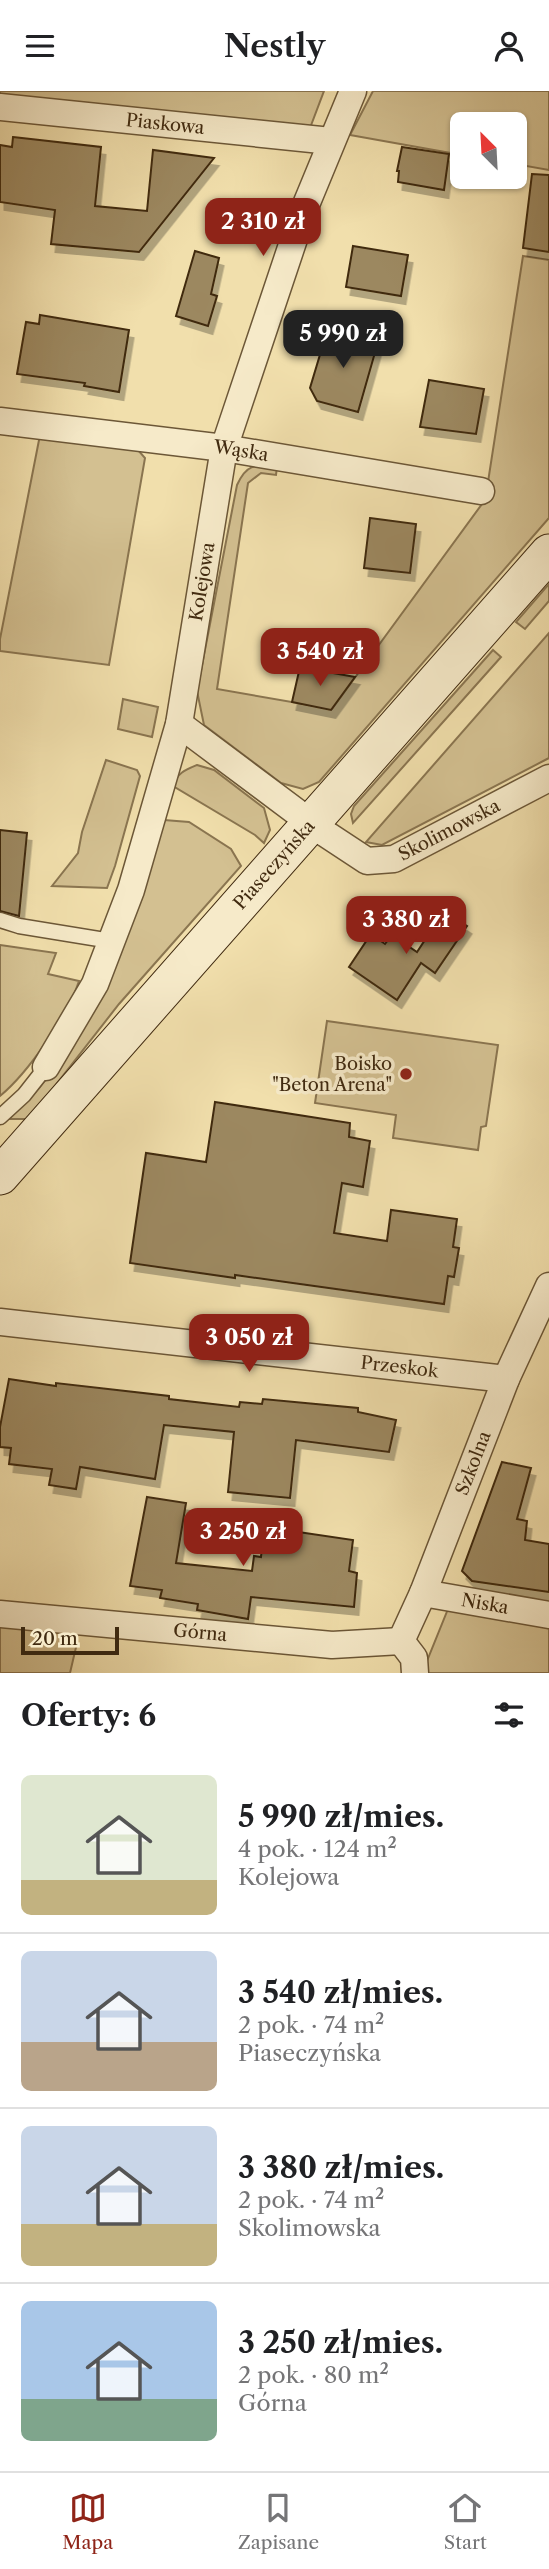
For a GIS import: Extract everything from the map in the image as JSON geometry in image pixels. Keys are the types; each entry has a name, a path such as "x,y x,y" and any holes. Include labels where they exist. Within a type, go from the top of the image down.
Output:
{"main road":[{"name":"Piaseczyńska","path":"0,1176 549,553"}],"street":[{"name":"Kolejowa","path":"46,1067 94,984 131,890 178,725 224,448 303,212 353,91"},
{"name":"Piaskowa","path":"0,107 331,141"},
{"name":"Wąska","path":"0,421 224,448 481,491"},
{"name":"Skolimowska","path":"178,725 368,861 394,859 549,778"},
{"name":"Szkolna","path":"401,1641 423,1593 506,1379 549,1287"},
{"name":"Przeskok","path":"0,1322 506,1379"},
{"name":"Niska","path":"423,1593 549,1615"},
{"name":"Górna","path":"0,1614 332,1645 401,1641"},
{"path":"401,1641 414,1658 415,1673"}],"lane":[{"path":"0,919 19,926 111,941"},
{"path":"0,1117 24,1095 46,1067"}],"shaded area":[{"path":"0,91 324,91 310,128 0,96"},
{"path":"373,91 549,91 549,170 527,166 527,112 450,112 450,153 350,135"},
{"path":"523,256 549,260 549,518 319,782 303,789 281,783 204,725 197,691 237,485 244,473 252,467 277,467 276,475 261,473 248,483 217,689 332,709 482,504 488,482"},
{"path":"40,435 138,450 145,458 109,665 0,651 0,639"},
{"path":"549,584 549,601 525,629 516,622"},
{"path":"549,633 549,758 382,845 366,842"},
{"path":"493,650 501,657 353,823 351,814 354,806"},
{"path":"123,699 158,707 152,737 118,729"},
{"path":"106,760 137,770 140,776 107,888 52,886 78,853 82,832"},
{"path":"197,765 214,770 264,808 270,830 264,843 173,786 179,775"},
{"path":"164,820 189,822 231,849 241,866 119,1004 29,1119 9,1119 39,1088 73,1045"},
{"path":"0,945 56,953 48,974 79,981 74,995 46,1043 23,1073 0,1096"},
{"name":"Boisko \"Beton Arena\"","path":"327,1021 498,1045 486,1126 481,1127 478,1150 393,1138 396,1115 315,1103"},
{"path":"448,1609 549,1622 549,1673 427,1673 427,1661"},
{"path":"0,1621 68,1627 77,1643 70,1673 0,1673"}],"building":[{"path":"13,137 101,147 95,206 147,211 153,150 214,158 139,252 51,244 55,210 0,202 0,145 12,147"},
{"path":"402,147 449,154 444,190 398,182 397,171"},
{"path":"532,174 549,175 549,252 523,248"},
{"path":"353,246 408,255 401,296 346,287"},
{"path":"195,251 219,258 211,294 217,296 208,326 176,316"},
{"path":"40,315 129,330 119,392 84,386 85,383 17,374 26,322 39,324"},
{"path":"328,328 378,342 358,412 317,401 310,388"},
{"path":"429,380 484,389 476,434 420,427"},
{"path":"370,518 416,524 410,573 364,568"},
{"path":"300,667 355,677 331,710 292,702"},
{"path":"0,830 27,833 19,916 0,911"},
{"path":"444,911 467,926 435,973 421,963 397,1000 349,967 371,934 385,944 392,935 417,952"},
{"path":"215,1102 350,1123 349,1137 370,1141 363,1187 342,1183 334,1233 387,1241 391,1210 457,1219 453,1247 459,1248 454,1277 448,1276 444,1304 130,1263 146,1153 206,1162"},
{"path":"9,1379 169,1396 169,1399 239,1407 240,1402 262,1404 263,1399 358,1408 358,1412 396,1420 389,1452 296,1440 290,1498 228,1492 234,1432 164,1425 155,1479 80,1467 76,1489 49,1485 52,1469 9,1464 11,1448 0,1447 0,1427"},
{"path":"502,1462 531,1468 517,1519 527,1521 525,1540 549,1544 549,1592 472,1581 462,1571"},
{"path":"147,1497 186,1503 176,1563 252,1571 254,1556 261,1557 264,1527 353,1540 349,1571 357,1573 354,1607 251,1597 248,1619 197,1610 198,1604 160,1598 162,1590 130,1586"}],"place":[{"name":"Boisko \"Beton Arena\"","path":"406,1074"}]}
